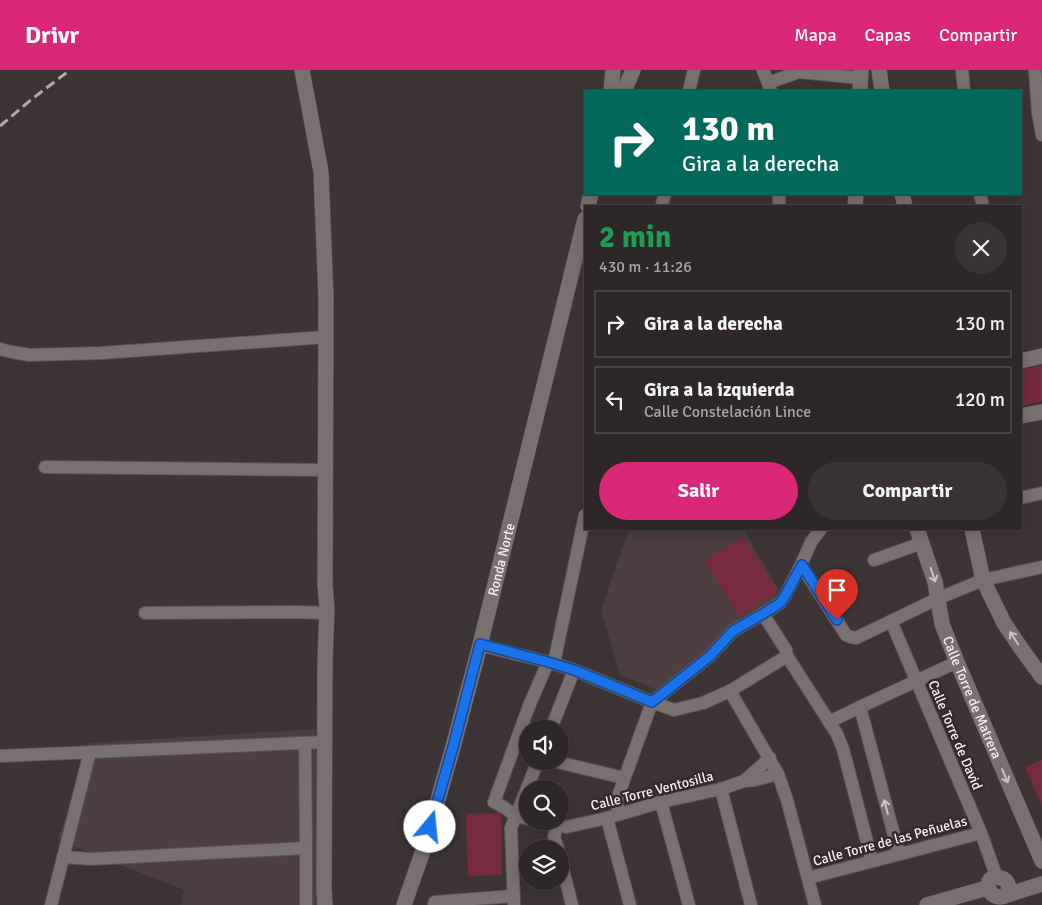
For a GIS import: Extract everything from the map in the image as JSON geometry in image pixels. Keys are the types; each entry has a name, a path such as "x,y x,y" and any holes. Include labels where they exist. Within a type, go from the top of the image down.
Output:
{"street":[{"path":"302,70 321,172 326,298 325,584 327,613 324,742 325,905"},
{"path":"611,90 613,70"},
{"path":"624,90 633,70"},
{"path":"689,90 694,70"},
{"path":"763,70 769,87 799,72 860,80"},
{"path":"879,70 882,90"},
{"path":"962,70 964,90"},
{"path":"1035,70 1038,113 1042,135"},
{"name":"Ronda Norte","path":"404,903 441,791 480,644 584,223"},
{"path":"0,349 29,355 101,353 326,337"},
{"path":"1022,361 1042,356"},
{"path":"1022,416 1042,412"},
{"path":"45,467 326,470"},
{"path":"1022,498 1042,493"},
{"path":"519,816 494,802 529,706 551,662 584,519"},
{"path":"620,814 616,802 652,702 710,656 733,631 780,603 820,530"},
{"path":"972,530 983,580 1004,622 1042,677"},
{"path":"874,560 920,536"},
{"name":"Calle Torre de Matrera","path":"920,536 936,582 942,624 1042,861"},
{"path":"802,565 846,634 856,638 939,598 983,580 1042,567"},
{"path":"145,613 327,613"},
{"path":"763,614 786,650 787,656 837,734 843,749 872,861"},
{"name":"Calle Torre de David","path":"891,621 981,833 998,891"},
{"path":"480,644 551,662 674,710 703,703 730,691 787,656"},
{"path":"829,722 957,662"},
{"path":"555,720 574,670"},
{"path":"730,691 778,774 787,800 815,905"},
{"path":"860,706 899,854"},
{"path":"0,756 324,742"},
{"path":"305,743 306,905"},
{"path":"51,905 90,752"},
{"name":"Calle Torre Ventosilla","path":"744,781 770,758"},
{"path":"569,765 624,778"},
{"name":"Calle Torre Ventosilla","path":"569,827 661,802 778,774"},
{"path":"721,789 751,905"},
{"path":"661,802 689,905"},
{"path":"607,818 630,905"},
{"path":"434,905 435,902 514,901 511,828 519,821"},
{"name":"Calle Torre de las Peñuelas","path":"808,878 981,833"},
{"path":"63,857 91,859 306,848"},
{"path":"927,905 973,893 1038,887"},
{"path":"568,890 572,905"},
{"path":"968,905 985,900 998,891"}],"shaded area":[{"path":"1042,365 1042,401 1022,406 1022,370"},
{"path":"629,530 744,530 779,590 777,596 770,602 729,627 701,655 657,690 620,675 601,610"},
{"path":"743,537 778,592 739,616 705,561"},
{"path":"316,729 318,905 181,905 184,890 58,840 89,743"},
{"path":"1042,760 1042,807 1025,767"},
{"path":"501,813 502,875 468,876 466,814"}],"railway":[{"path":"0,126 70,70"}],"route":[{"path":"430,827 480,644 574,670 652,702 710,656 733,631 780,603 802,565 837,620"}]}
